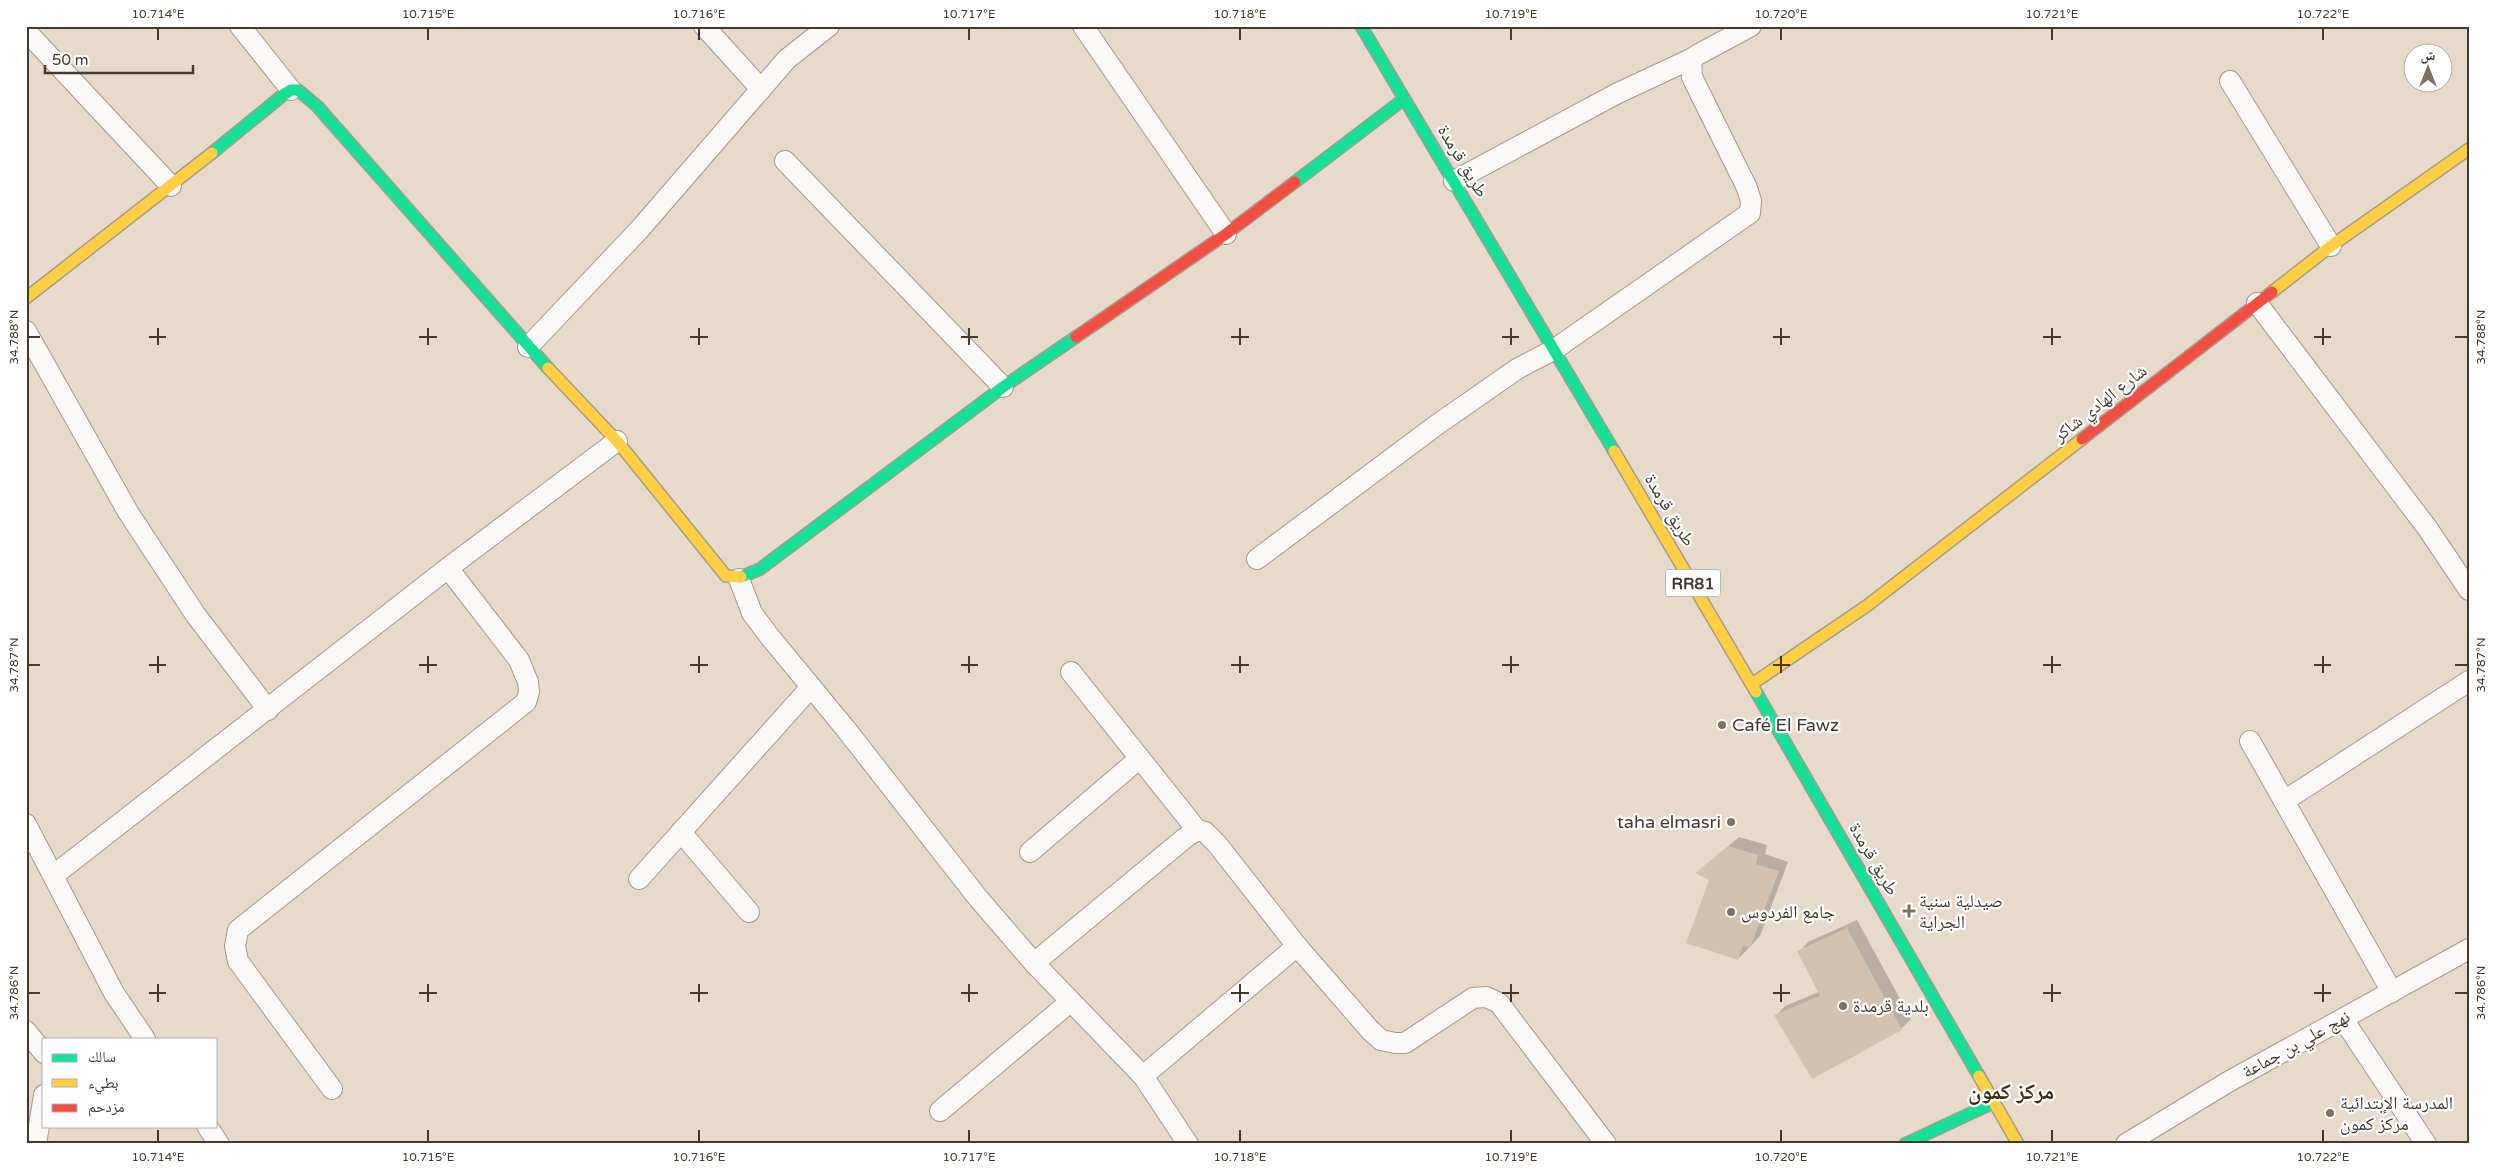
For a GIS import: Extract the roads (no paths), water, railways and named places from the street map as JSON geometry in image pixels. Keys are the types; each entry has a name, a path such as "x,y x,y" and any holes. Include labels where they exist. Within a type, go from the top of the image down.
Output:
{"street":[{"path":"240,26 291,90"},
{"path":"704,26 761,89"},
{"path":"528,347 639,230 787,59 829,26"},
{"path":"1083,26 1226,234"},
{"name":"طريق قرمدة","path":"1361,26 1555,348 2018,1144"},
{"path":"1454,181 1618,93 1691,59 1750,26"},
{"path":"26,31 171,186"},
{"path":"1257,559 1438,424 1517,369 1555,348 1750,213 1751,201 1747,188 1692,77 1691,59"},
{"path":"2230,82 2331,246"},
{"path":"26,298 291,90 298,90 317,106 528,347 617,441 726,576 739,579 748,577 760,569 1003,387 1226,234 1404,99"},
{"name":"شارع الهادي شاكر","path":"1752,684 1868,605 2331,246 2469,150"},
{"path":"785,161 1003,387"},
{"path":"2257,303 2428,529 2469,590"},
{"path":"26,331 128,512 195,614 268,710"},
{"path":"54,875 448,568 617,441"},
{"path":"332,1089 238,961 236,946 238,930 526,702 529,692 528,682 519,660 448,568"},
{"path":"739,579 752,613 978,898 1070,1002 1143,1076 1188,1144"},
{"path":"1071,672 1197,830 1211,836 1297,946 1381,1040 1395,1043 1414,1039 1473,998 1486,997 1498,1003 1606,1144"},
{"path":"2284,801 2469,681"},
{"path":"639,879 811,687"},
{"path":"2250,740 2392,992"},
{"path":"1030,852 1140,758"},
{"path":"26,824 114,993 144,1038"},
{"path":"1034,963 1197,830"},
{"path":"681,832 749,912"},
{"path":"1143,1076 1297,946"},
{"name":"نهج علي بن جماعة","path":"2126,1144 2228,1082 2469,949"},
{"path":"940,1111 1070,1002"},
{"path":"2343,1019 2426,1144"},
{"path":"26,1031 42,1051"},
{"path":"1906,1144 1995,1102"},
{"path":"36,1144 42,1107"},
{"path":"208,1128 219,1144"}],"place":[{"name":"Café El Fawz","path":"1722,725"},
{"name":"taha elmasri","path":"1731,822"},
{"name":"صيدلية سنية الجراية","path":"1909,911"},
{"name":"جامع الفردوس","path":"1731,912"},
{"name":"بلدية قرمدة","path":"1843,1006"},
{"name":"المدرسة الإبتدائية مركز كمون","path":"2330,1113"}],"district":[{"name":"مركز كمون","path":"2011,1091"}]}
